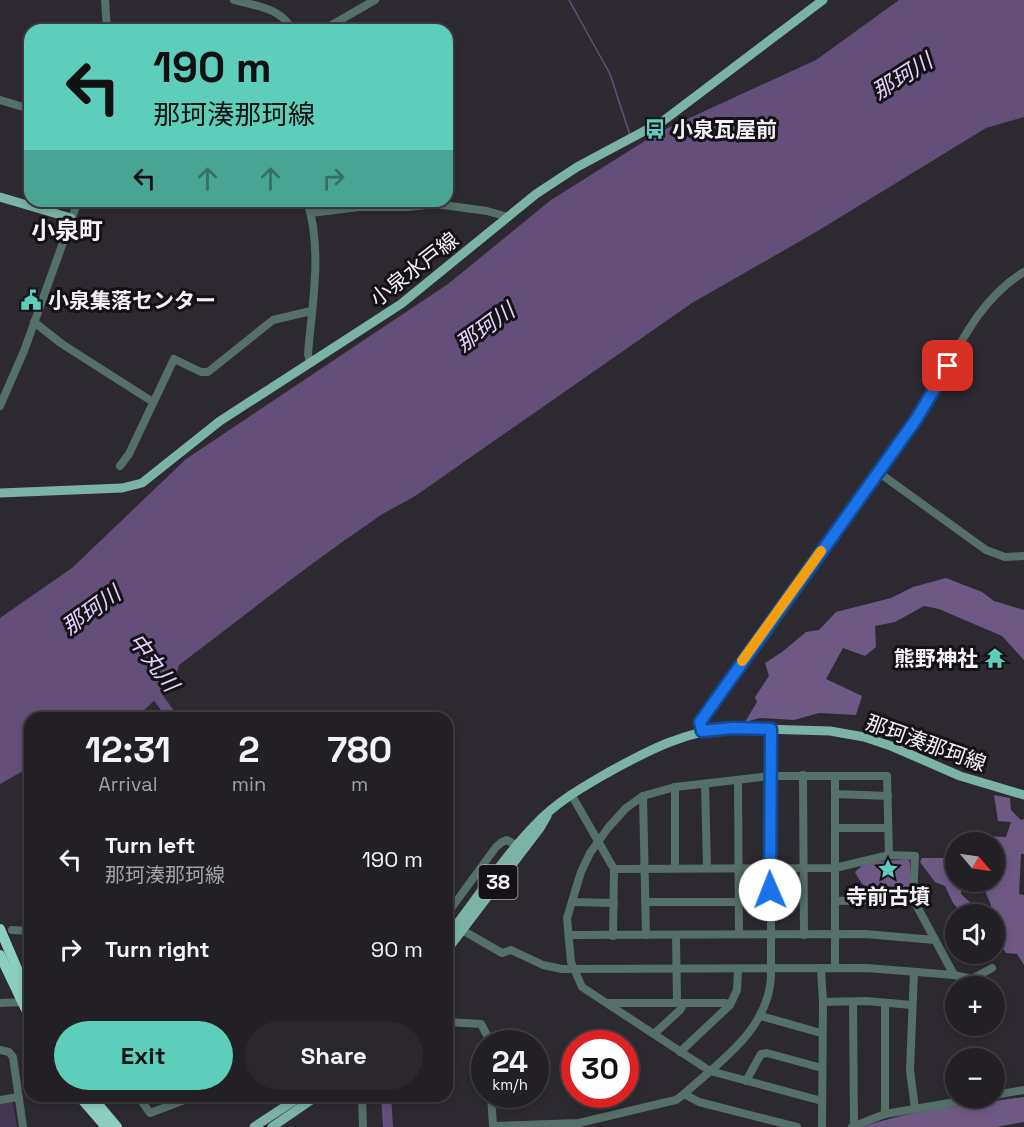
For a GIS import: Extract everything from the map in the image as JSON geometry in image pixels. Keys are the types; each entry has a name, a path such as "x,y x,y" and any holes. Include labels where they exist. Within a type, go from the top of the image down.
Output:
{"highway":[{"path":"0,930 24,993"},
{"path":"0,955 24,996"},
{"path":"84,1102 106,1127"},
{"path":"96,1102 117,1127"}],"main road":[{"name":"小泉水戸線","path":"0,493 113,489 137,485 220,421 401,304 536,194 559,178 672,114 823,0"},
{"path":"0,197 24,204"},
{"path":"34,207 71,218"},
{"name":"那珂湊那珂線","path":"453,929 536,823 571,794 654,748 702,731 733,728 830,731 878,741 960,777 1024,795"},
{"name":"那珂湊那珂線","path":"453,942 540,828 548,814"},
{"path":"254,1127 292,1102"},
{"path":"272,1127 308,1102"}],"street":[{"path":"105,0 107,24"},
{"path":"234,0 279,14 289,24"},
{"path":"333,24 375,0"},
{"path":"0,100 24,107"},
{"path":"453,206 487,211 508,217"},
{"path":"0,406 24,351 76,207"},
{"path":"308,207 315,288 308,354 310,363"},
{"path":"310,213 359,207 407,207"},
{"path":"702,731 700,722 702,717 917,418 989,299 1024,272"},
{"path":"120,466 129,454 174,359 201,372 208,372 273,320 311,311"},
{"path":"34,322 62,344 153,402"},
{"path":"878,472 986,550 1005,557 1024,555"},
{"path":"492,1108 493,1126 579,1123 676,1100 751,1031 761,1016 770,990 771,729"},
{"path":"803,775 804,935"},
{"path":"822,1101 710,1071 582,987 571,962 567,918 585,863 597,842 626,808 643,796 675,787 770,776 887,776 889,855"},
{"path":"835,776 835,968"},
{"path":"738,780 739,934"},
{"path":"705,784 707,868"},
{"path":"675,787 675,868"},
{"path":"571,794 614,869 614,936"},
{"path":"835,794 888,796"},
{"path":"643,796 646,935"},
{"path":"835,828 888,828"},
{"path":"453,906 502,842 507,840 517,846"},
{"path":"614,869 835,868 889,855 915,856 914,899 954,975"},
{"path":"835,901 914,899"},
{"path":"572,902 614,903"},
{"path":"645,902 739,902"},
{"path":"12,930 24,931"},
{"path":"462,930 502,953 512,950 543,965 573,969 835,968 954,975 972,979 992,968"},
{"path":"570,935 865,934 935,940"},
{"path":"654,1034 680,1010 675,935"},
{"path":"821,968 822,1127"},
{"path":"680,1052 730,1005 736,990 738,969"},
{"path":"914,972 910,1070 915,1109"},
{"path":"0,1003 24,1001"},
{"path":"823,1002 912,1005"},
{"path":"853,1002 853,1126 885,1114 945,1104"},
{"path":"608,1003 725,1003 730,1005"},
{"path":"885,1004 885,1114"},
{"path":"761,1016 821,1033"},
{"path":"453,1022 481,1024 484,1030"},
{"path":"0,1050 9,1052 13,1057 23,1127"},
{"path":"746,1081 761,1054 767,1053 822,1068"},
{"path":"1005,1093 1024,1090"},
{"path":"684,1094 699,1102 796,1127"},
{"path":"0,1100 19,1097"},
{"path":"142,1102 150,1113 179,1102"},
{"path":"362,1102 363,1127"}],"shaded area":[{"path":"946,578 982,592 994,601 1024,610 1024,660 1002,636 939,609 924,606 895,622 875,626 876,647 865,656 843,648 826,679 862,696 856,715 819,713 794,720 760,718 745,722 757,702 755,697 769,676 765,663 806,632 819,630 836,612 891,598 913,587"},
{"path":"994,795 1010,798 1011,810 1021,820 1024,819 1024,854 1021,854 1019,894 1024,895 1024,965 1017,954 1005,952 1005,904 991,904 985,892 1005,892 1005,837 1011,822 998,821"},
{"path":"922,858 943,858 945,861 945,886 935,882 920,862"},
{"path":"907,859 910,862 910,894 906,897 875,895 865,887 855,872 865,863"},
{"path":"948,892 961,892 972,904 954,904"},
{"path":"1024,1097 1024,1122 996,1127 863,1127 902,1116 945,1108 1005,1108 1005,1099"},
{"path":"11,1101 17,1127 0,1127 0,1103"}],"water":[{"name":"那珂川","path":"899,0 1024,0 1024,117 986,128 816,232 692,303 418,494 376,518 298,574 179,665 175,681 142,712 123,710 120,712 24,712 24,770 0,784 0,618 72,568 186,459 448,284 551,200 659,132 816,60"}],"waterway":[{"path":"569,0 610,74 630,135"},
{"name":"中丸川","path":"149,685 169,712"},
{"name":"中丸川","path":"386,1102 388,1127"}],"slow traffic":[{"path":"742,661 821,551"}],"place":[{"name":"小泉瓦屋前","path":"655,129"},
{"name":"小泉集落センター","path":"31,300"},
{"name":"熊野神社","path":"995,658"},
{"name":"寺前古墳","path":"888,869"}],"district":[{"name":"小泉町","path":"67,230"}],"route":[{"path":"770,890 771,729 733,728 702,731 700,722 917,418 948,366"}]}
